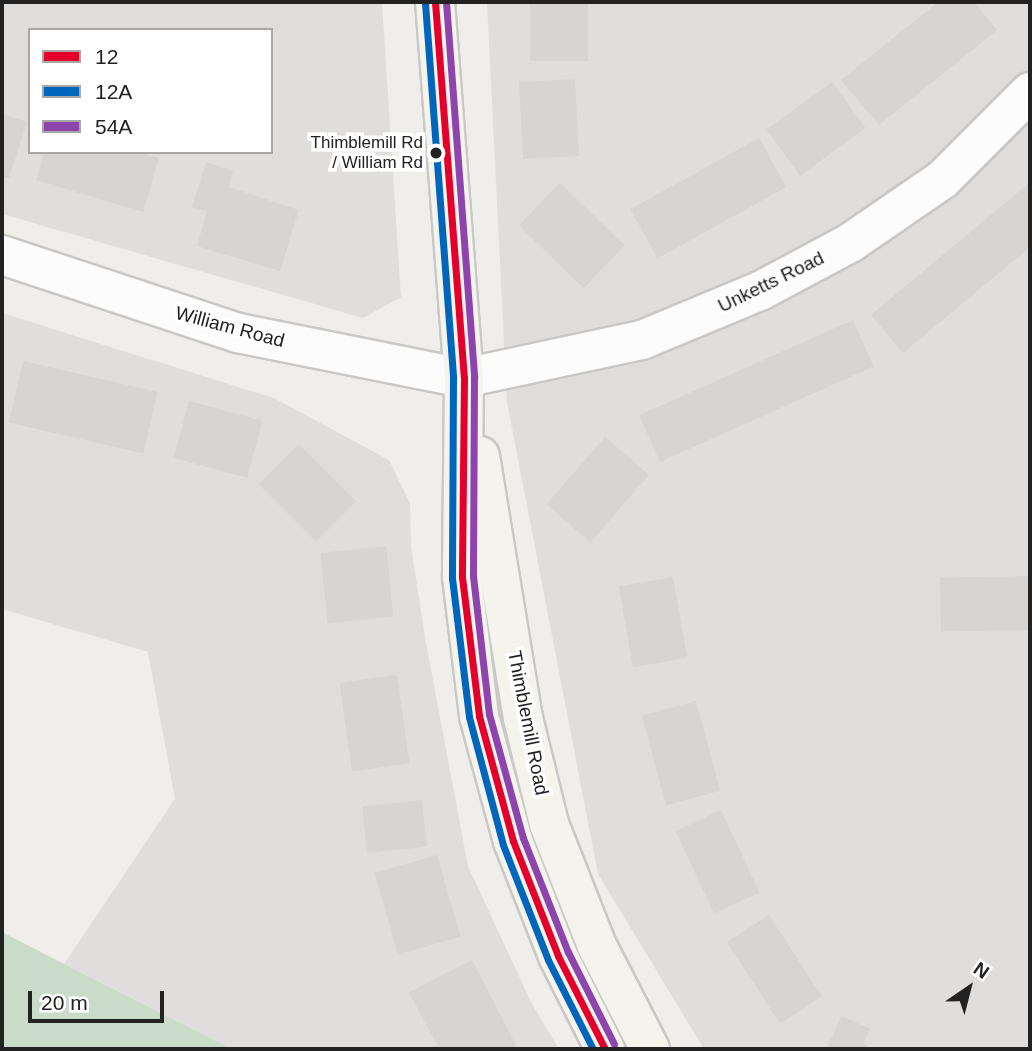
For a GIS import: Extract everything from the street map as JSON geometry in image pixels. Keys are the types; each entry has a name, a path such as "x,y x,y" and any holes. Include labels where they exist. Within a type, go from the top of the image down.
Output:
{"main road":[{"name":"Thimblemill Road","path":"435,2 464,378 462,577 479,716 513,841 558,956 605,1049"},
{"name":"Thimblemill Road","path":"464,378 496,536 523,718 549,824 597,946 650,1049"}],"street":[{"name":"Unketts Road","path":"464,378 642,340 760,291 849,243 943,179 1030,92"},
{"name":"William Road","path":"2,255 238,332 464,378"}],"shaded area":[{"path":"2,2 382,2 401,297 363,318 2,214"},
{"path":"487,2 1030,2 1030,1049 704,1049 598,874 507,402"},
{"path":"2,313 274,398 389,460 410,503 411,547 426,643 468,866 531,1002 559,1049 232,1049 64,964 175,799 148,652 2,609"}],"green space":[{"path":"2,932 64,964 232,1049 2,1049"}],"building":[{"path":"530,2 588,2 588,61 530,61"},
{"path":"938,2 974,2 997,30 879,125 841,80"},
{"path":"575,79 579,156 523,159 519,82"},
{"path":"832,82 866,128 800,176 766,130"},
{"path":"2,114 27,122 9,178 2,176"},
{"path":"759,138 786,187 658,258 630,209"},
{"path":"43,154 146,154 159,158 143,212 36,180"},
{"path":"206,162 233,171 228,187 299,210 280,271 197,246 207,211 192,207"},
{"path":"1030,182 1030,247 903,353 871,315"},
{"path":"560,183 625,246 584,288 519,225"},
{"path":"853,320 874,367 660,462 639,415"},
{"path":"23,361 157,392 143,453 9,422"},
{"path":"189,401 262,421 247,478 174,458"},
{"path":"605,437 649,475 590,542 547,504"},
{"path":"299,444 356,501 316,542 259,484"},
{"path":"386,546 393,617 328,624 320,553"},
{"path":"1029,576 1030,630 941,632 940,578"},
{"path":"673,577 687,658 633,667 619,587"},
{"path":"397,675 409,763 352,771 340,683"},
{"path":"696,701 720,791 666,805 642,715"},
{"path":"422,800 427,847 367,853 362,806"},
{"path":"721,810 759,892 714,914 676,831"},
{"path":"437,855 460,937 398,955 375,873"},
{"path":"769,915 822,996 780,1024 727,942"},
{"path":"472,960 518,1049 439,1049 409,992"},
{"path":"842,1016 870,1029 863,1044 872,1049 826,1049"}],"transit line":[{"name":"12","path":"435,2 464,378 462,577 479,716 513,841 558,956 605,1049"},
{"name":"54A","path":"446,2 474,377 473,576 489,714 523,838 568,952 614,1044"},
{"name":"12A","path":"425,3 453,378 452,578 469,717 503,845 548,960 593,1049"}],"place":[{"name":"Thimblemill Rd / William Rd","path":"436,153"}]}
